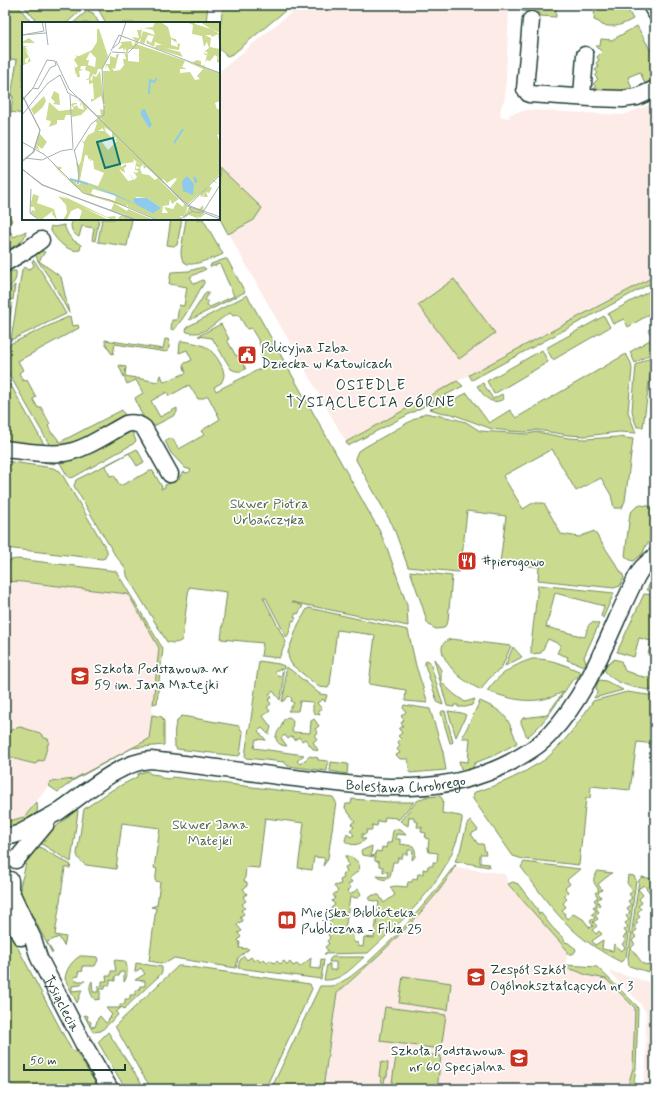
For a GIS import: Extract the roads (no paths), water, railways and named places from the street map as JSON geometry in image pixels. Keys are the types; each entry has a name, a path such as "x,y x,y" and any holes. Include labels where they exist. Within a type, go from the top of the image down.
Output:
{"street":[{"path":"651,5 655,12"},
{"path":"531,20 525,89 529,94 623,99 637,97 655,89"},
{"path":"582,97 585,54"},
{"path":"5,263 41,240"},
{"path":"5,449 35,453 64,453 83,447 126,424 136,423 140,424 144,428 170,474"},
{"name":"Bolesława Chrobrego","path":"5,836 11,836 22,832 56,813 106,778 133,763 144,760 361,786 388,787 446,785 463,781 500,768 528,753 541,743 573,706 593,672 637,576 642,568 655,556"},
{"name":"Bolesława Chrobrego","path":"16,860 56,813"},
{"path":"5,841 13,850 16,860 8,883"},
{"name":"Tysiąclecia","path":"8,883 33,939 38,958"},
{"name":"Tysiąclecia","path":"5,910 15,924 25,943 38,958 83,1043 110,1089"}],"place":[{"name":"Policyjna Izba Dziecka w Katowicach","path":"247,355"},
{"name":"#pierogowo","path":"467,561"},
{"name":"Szkoła Podstawowa nr 59 im. Jana Matejki","path":"80,676"},
{"name":"Miejska Biblioteka Publiczna - Filia 25","path":"287,920"},
{"name":"Zespół Szkół Ogólnokształcących nr 3","path":"476,977"},
{"name":"Szkoła Podstawowa nr 60 Specjalna","path":"519,1058"}],"district":[{"name":"OSIEDLE TYSIĄCLECIA GÓRNE","path":"371,394"}],"park label":[{"name":"Skwer Piotra Urbańczyka","path":"269,512"},
{"name":"Skwer Jana Matejki","path":"210,832"}]}
